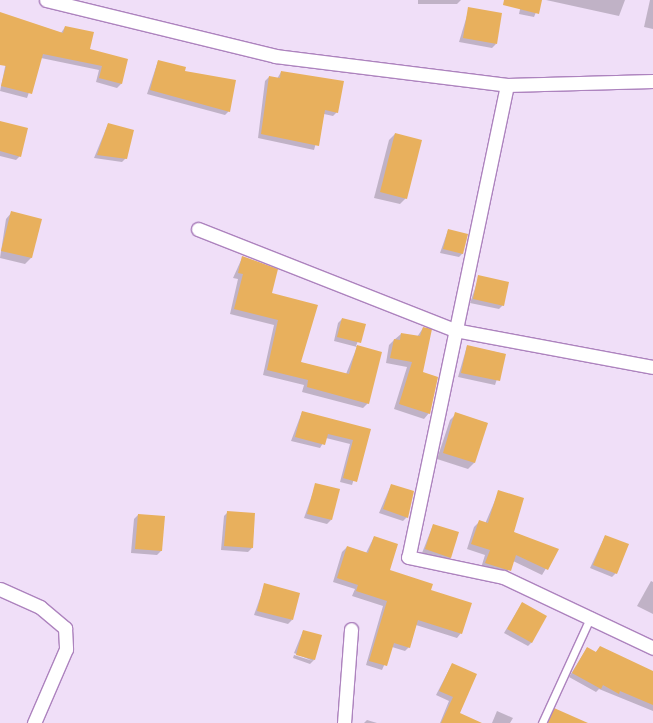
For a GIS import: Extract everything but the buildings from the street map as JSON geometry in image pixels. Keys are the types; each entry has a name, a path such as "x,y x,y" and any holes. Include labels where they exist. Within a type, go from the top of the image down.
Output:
{"street":[{"path":"46,0 90,6 275,56 507,85 653,82"},
{"path":"507,85 408,557 504,577 591,616 653,648"},
{"path":"198,229 455,330 653,367"},
{"path":"0,589 40,607 65,628 66,649 34,723"},
{"path":"344,723 351,629"}],"lane":[{"path":"542,723 591,616"}]}
